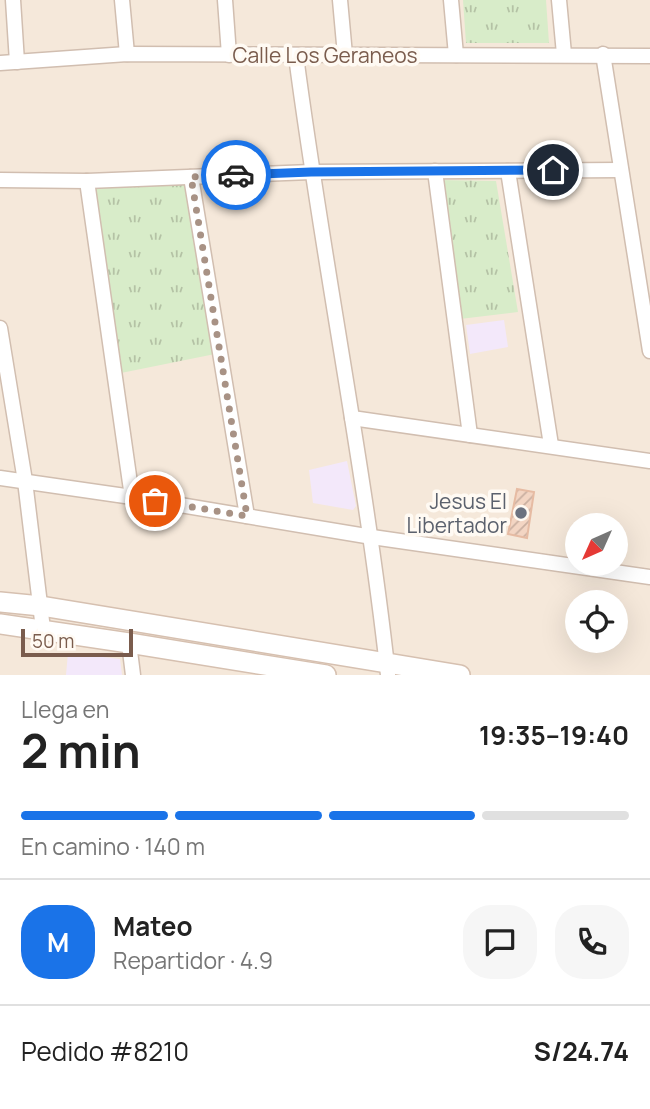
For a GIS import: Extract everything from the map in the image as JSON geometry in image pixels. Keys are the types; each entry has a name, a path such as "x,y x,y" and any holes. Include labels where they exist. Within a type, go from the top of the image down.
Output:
{"main road":[{"path":"0,602 41,606 387,669 460,675"},
{"path":"0,624 326,675"}],"street":[{"path":"13,0 17,62"},
{"path":"122,0 127,54"},
{"path":"225,0 229,55"},
{"path":"340,0 345,54"},
{"path":"451,0 456,55"},
{"path":"559,0 564,54"},
{"name":"Calle Los Geraneos","path":"0,63 127,54 650,56"},
{"path":"603,54 650,351"},
{"path":"296,56 311,172 372,537 387,669"},
{"path":"0,180 88,181 311,172 621,170"},
{"path":"435,171 470,435"},
{"path":"508,171 551,444"},
{"path":"191,177 247,516"},
{"path":"88,181 132,497"},
{"path":"0,328 25,481 43,629"},
{"path":"352,418 551,444 650,461"},
{"path":"0,478 372,537 650,577"},
{"path":"129,643 133,675"}],"shaded area":[{"path":"0,0 650,0 650,675 0,675"},
{"path":"504,320 508,347 470,354 466,325"},
{"path":"347,461 356,506 353,510 313,503 309,470"},
{"path":"68,653 120,659 122,675 66,675"}],"green space":[{"path":"463,0 546,0 549,43 466,43"},
{"path":"438,180 496,181 518,312 460,319"},
{"path":"186,184 215,354 121,373 96,188"}],"building":[{"name":"Jesus El Libertador","path":"517,489 534,492 527,538 508,534"}],"way so far":[{"path":"155,501 247,516 191,177 236,175"}],"place":[{"name":"Jesus El Libertador","path":"521,513"}],"route":[{"path":"236,175 553,170"}]}
